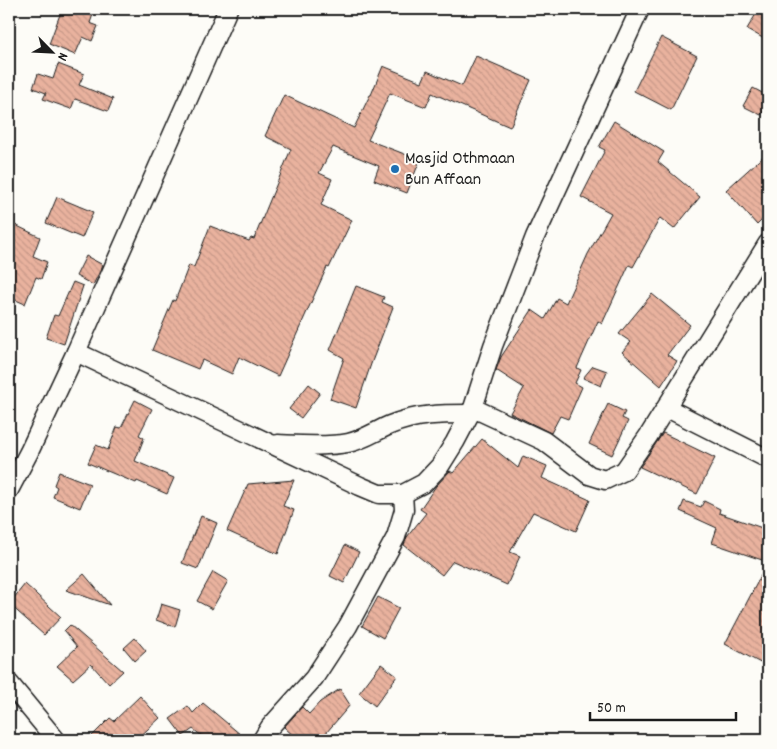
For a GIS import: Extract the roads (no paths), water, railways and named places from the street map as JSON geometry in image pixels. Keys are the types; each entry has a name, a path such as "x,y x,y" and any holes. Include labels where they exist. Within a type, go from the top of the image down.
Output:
{"street":[{"path":"9,490 76,352 228,9"},
{"path":"76,352 379,494 402,494 424,483 440,466 471,411 534,237 640,9"},
{"path":"270,443 322,445 348,443 367,437 390,425 414,418 434,413 471,411 544,441 589,475 606,480 624,471 667,408 697,356 768,243"},
{"path":"667,408 768,459"},
{"path":"262,740 270,727 314,678 348,626 396,537 404,510 402,494"},
{"path":"9,683 56,740"}],"place":[{"name":"Masjid Othmaan Bun Affaan","path":"395,169"}]}
